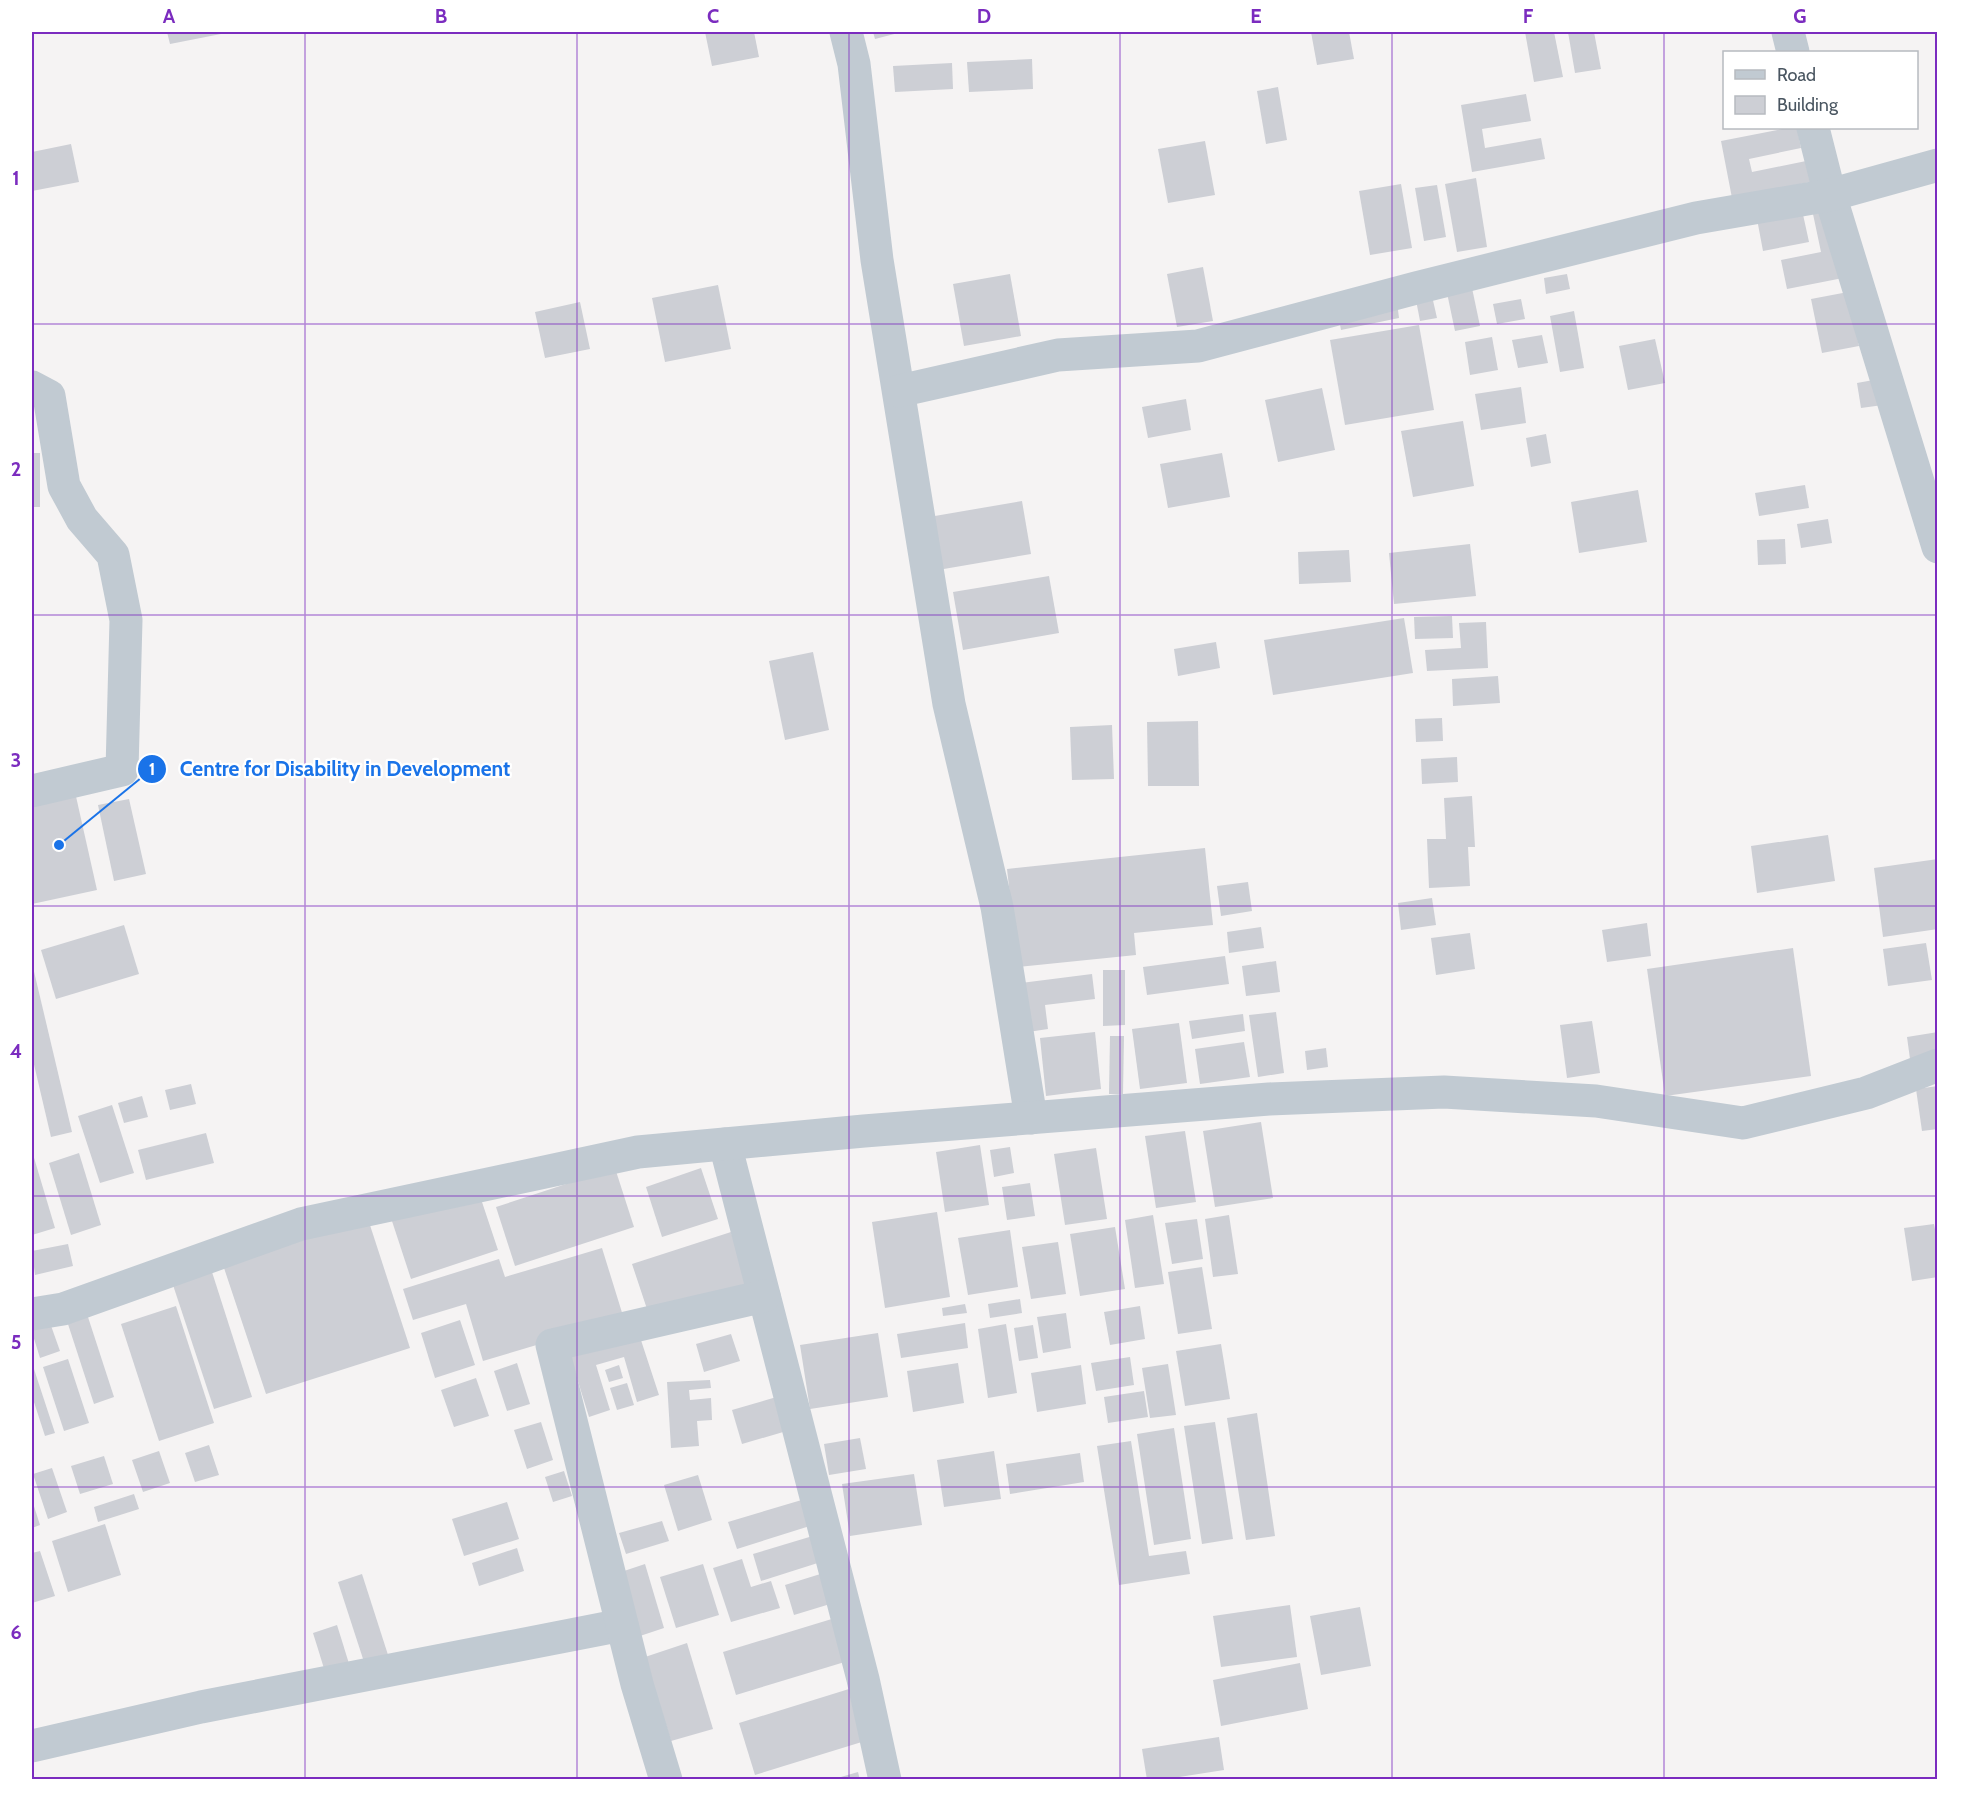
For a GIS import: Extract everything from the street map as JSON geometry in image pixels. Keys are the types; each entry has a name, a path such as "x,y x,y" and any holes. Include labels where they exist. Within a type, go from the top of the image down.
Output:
{"street":[{"path":"846,32 854,64 877,260 949,704 997,907 1030,1118"},
{"path":"1788,32 1793,51"},
{"path":"1813,129 1830,195 1938,547"},
{"path":"899,391 1058,355 1198,346 1685,220 1830,195 1938,165"},
{"path":"32,387 49,396 64,486 82,519 113,555 126,620 122,770 32,791"},
{"path":"32,1314 63,1309 301,1224 638,1152 1269,1099 1444,1092 1596,1101 1743,1123 1866,1093 1938,1065"},
{"path":"725,1144 863,1679 885,1779"},
{"path":"666,1779 637,1684 552,1345 764,1296"},
{"path":"32,1746 201,1707 622,1625"}],"building":[{"path":"167,32 226,32 226,33 170,44"},
{"path":"705,32 754,32 759,57 712,66"},
{"path":"873,32 902,32 875,39"},
{"path":"1311,32 1349,32 1354,59 1317,65"},
{"path":"1525,32 1554,32 1563,77 1534,82"},
{"path":"1568,32 1594,32 1601,69 1575,73"},
{"path":"1032,59 1033,89 969,92 967,62"},
{"path":"952,63 953,89 895,92 893,66"},
{"path":"1278,87 1287,140 1266,144 1257,91"},
{"path":"1526,94 1531,121 1482,129 1485,148 1541,138 1545,159 1472,172 1461,105"},
{"path":"1782,129 1797,129 1801,148 1749,159 1752,172 1816,159 1820,180 1732,198 1721,141"},
{"path":"1205,141 1215,195 1168,203 1158,149"},
{"path":"71,144 79,182 32,191 32,152"},
{"path":"1476,178 1487,247 1457,252 1445,184"},
{"path":"1401,184 1412,248 1370,255 1359,191"},
{"path":"1437,185 1446,237 1424,241 1415,188"},
{"path":"1802,210 1809,242 1763,251 1757,219"},
{"path":"1829,211 1843,278 1787,289 1781,260 1821,252 1813,214"},
{"path":"1203,267 1213,321 1177,327 1167,274"},
{"path":"1010,274 1021,336 964,346 953,284"},
{"path":"1567,274 1570,289 1546,294 1544,278"},
{"path":"718,285 731,349 665,362 652,298"},
{"path":"1472,288 1480,326 1455,331 1447,293"},
{"path":"1848,292 1859,346 1822,353 1811,299"},
{"path":"1432,296 1437,318 1420,321 1416,300"},
{"path":"1521,299 1525,319 1497,324 1493,304"},
{"path":"580,302 590,349 545,358 535,312"},
{"path":"1397,302 1399,318 1341,330 1338,314"},
{"path":"1574,311 1584,368 1560,372 1550,316"},
{"path":"1419,325 1434,410 1345,425 1330,340"},
{"path":"1542,335 1548,363 1518,368 1512,340"},
{"path":"1492,337 1498,370 1470,375 1465,342"},
{"path":"1655,339 1665,383 1628,390 1619,346"},
{"path":"1879,379 1883,405 1861,408 1857,383"},
{"path":"1521,387 1526,423 1481,430 1475,394"},
{"path":"1322,388 1335,450 1278,462 1265,400"},
{"path":"1186,399 1191,430 1148,438 1142,407"},
{"path":"1463,421 1474,486 1413,497 1401,431"},
{"path":"1546,434 1551,463 1531,467 1526,438"},
{"path":"32,453 40,453 40,507 32,507"},
{"path":"1222,453 1230,497 1168,508 1160,464"},
{"path":"1805,485 1809,508 1759,516 1755,493"},
{"path":"1638,490 1647,542 1579,553 1571,502"},
{"path":"1022,501 1031,554 938,570 929,517"},
{"path":"1828,519 1832,543 1801,548 1797,524"},
{"path":"1785,539 1786,564 1758,565 1757,540"},
{"path":"1470,544 1476,596 1394,604 1389,553"},
{"path":"1349,550 1351,582 1299,584 1298,552"},
{"path":"1049,576 1059,633 963,650 953,592"},
{"path":"1452,616 1453,638 1415,639 1414,617"},
{"path":"1404,618 1413,673 1273,695 1264,640"},
{"path":"1486,622 1488,668 1427,671 1425,650 1461,648 1459,623"},
{"path":"1216,642 1220,668 1178,676 1174,649"},
{"path":"813,652 829,730 785,740 769,661"},
{"path":"1498,676 1500,703 1453,706 1452,679"},
{"path":"1442,718 1443,741 1416,742 1415,719"},
{"path":"1198,721 1199,786 1148,786 1147,722"},
{"path":"1112,725 1114,779 1072,780 1070,727"},
{"path":"1457,757 1458,782 1422,784 1421,759"},
{"path":"75,792 97,890 32,904 32,801"},
{"path":"1472,796 1475,847 1468,847 1470,886 1429,888 1427,839 1446,839 1444,798"},
{"path":"129,799 146,874 114,881 98,805"},
{"path":"1828,835 1835,881 1757,893 1751,846"},
{"path":"1205,848 1213,925 1134,933 1136,955 1018,967 1007,869"},
{"path":"1938,859 1938,929 1883,937 1874,868"},
{"path":"1248,882 1252,911 1221,916 1217,886"},
{"path":"1432,898 1436,925 1401,930 1398,903"},
{"path":"1647,923 1651,956 1607,962 1602,930"},
{"path":"124,925 139,974 56,999 41,950"},
{"path":"1261,927 1264,948 1229,953 1227,932"},
{"path":"1470,933 1475,969 1436,975 1431,938"},
{"path":"1926,943 1932,980 1888,986 1883,949"},
{"path":"1793,948 1811,1076 1665,1096 1647,969"},
{"path":"1225,956 1229,984 1147,995 1143,967"},
{"path":"1276,961 1280,992 1246,996 1242,966"},
{"path":"32,963 72,1132 51,1137 32,1056"},
{"path":"1103,970 1125,970 1125,1025 1103,1026"},
{"path":"1092,974 1095,999 1045,1005 1048,1029 1028,1032 1021,983"},
{"path":"1276,1012 1284,1073 1258,1077 1249,1015"},
{"path":"1243,1014 1245,1031 1192,1039 1189,1021"},
{"path":"1592,1021 1600,1073 1567,1078 1560,1025"},
{"path":"1179,1023 1187,1083 1140,1089 1132,1029"},
{"path":"1095,1032 1101,1089 1046,1096 1040,1038"},
{"path":"1938,1032 1938,1055 1910,1059 1907,1037"},
{"path":"1110,1036 1124,1036 1123,1094 1109,1094"},
{"path":"1244,1042 1250,1077 1200,1084 1195,1049"},
{"path":"1326,1048 1328,1067 1307,1070 1305,1051"},
{"path":"191,1084 196,1104 170,1110 165,1090"},
{"path":"1938,1086 1938,1129 1922,1131 1916,1089"},
{"path":"142,1096 148,1117 124,1123 118,1103"},
{"path":"112,1105 134,1173 100,1183 78,1116"},
{"path":"1261,1122 1273,1198 1215,1207 1203,1131"},
{"path":"1185,1131 1196,1202 1156,1208 1145,1136"},
{"path":"206,1133 214,1163 146,1180 138,1150"},
{"path":"980,1145 989,1205 945,1212 936,1152"},
{"path":"1010,1147 1014,1173 994,1177 990,1150"},
{"path":"1096,1148 1107,1219 1065,1225 1054,1154"},
{"path":"32,1151 55,1228 32,1235"},
{"path":"79,1153 101,1225 71,1235 49,1163"},
{"path":"615,1168 634,1227 515,1266 496,1207"},
{"path":"701,1168 718,1219 662,1237 646,1187"},
{"path":"1030,1183 1035,1216 1007,1220 1002,1187"},
{"path":"479,1193 498,1250 411,1279 392,1221"},
{"path":"937,1212 950,1297 885,1308 872,1222"},
{"path":"1153,1215 1164,1284 1135,1288 1125,1220"},
{"path":"1229,1215 1238,1274 1213,1277 1205,1219"},
{"path":"368,1219 410,1348 266,1394 223,1265"},
{"path":"1197,1219 1203,1259 1172,1264 1165,1223"},
{"path":"1934,1224 1938,1245 1938,1277 1912,1281 1904,1228"},
{"path":"1115,1227 1125,1289 1080,1296 1070,1234"},
{"path":"1010,1230 1018,1287 968,1295 958,1238"},
{"path":"731,1232 747,1284 649,1315 632,1264"},
{"path":"1058,1242 1066,1294 1031,1299 1022,1247"},
{"path":"68,1244 73,1266 35,1275 32,1251"},
{"path":"602,1248 624,1319 483,1361 466,1304 413,1320 403,1289 499,1259 505,1277"},
{"path":"1202,1267 1212,1329 1178,1334 1168,1272"},
{"path":"212,1272 252,1397 214,1409 173,1285"},
{"path":"1020,1299 1022,1313 990,1318 988,1304"},
{"path":"965,1304 967,1313 943,1316 942,1308"},
{"path":"176,1306 214,1423 159,1441 121,1324"},
{"path":"1140,1306 1145,1339 1110,1345 1104,1312"},
{"path":"1066,1313 1071,1348 1043,1353 1037,1317"},
{"path":"87,1314 114,1397 94,1404 67,1321"},
{"path":"49,1320 60,1351 40,1358 32,1326"},
{"path":"460,1320 475,1365 435,1378 421,1333"},
{"path":"965,1323 968,1348 901,1358 897,1334"},
{"path":"1006,1324 1017,1393 988,1398 978,1329"},
{"path":"1033,1325 1038,1358 1019,1361 1014,1328"},
{"path":"637,1328 659,1395 637,1402 624,1357 596,1365 610,1410 589,1417 568,1349"},
{"path":"878,1333 888,1397 810,1409 800,1345"},
{"path":"731,1334 740,1361 704,1372 696,1344"},
{"path":"1221,1344 1230,1399 1185,1406 1176,1351"},
{"path":"1130,1357 1134,1385 1096,1391 1091,1363"},
{"path":"68,1359 89,1423 64,1431 43,1367"},
{"path":"32,1363 55,1433 45,1436 32,1396"},
{"path":"517,1363 530,1404 507,1411 494,1371"},
{"path":"958,1363 964,1403 913,1412 907,1371"},
{"path":"1168,1364 1176,1415 1150,1418 1142,1368"},
{"path":"619,1365 623,1378 609,1382 605,1370"},
{"path":"1081,1365 1086,1404 1037,1412 1031,1373"},
{"path":"476,1378 489,1416 454,1427 441,1390"},
{"path":"710,1380 711,1388 689,1390 690,1400 711,1398 712,1420 697,1421 699,1446 671,1448 667,1382"},
{"path":"627,1383 634,1405 617,1410 610,1388"},
{"path":"1144,1391 1148,1417 1108,1423 1104,1397"},
{"path":"780,1396 790,1430 742,1444 732,1410"},
{"path":"1257,1413 1275,1536 1246,1540 1227,1418"},
{"path":"541,1422 553,1460 527,1469 514,1430"},
{"path":"1215,1422 1233,1539 1202,1544 1184,1426"},
{"path":"1174,1428 1191,1539 1154,1545 1137,1434"},
{"path":"860,1438 866,1469 829,1475 824,1444"},
{"path":"1131,1441 1149,1556 1186,1551 1190,1574 1119,1585 1097,1446"},
{"path":"209,1445 219,1475 195,1482 185,1453"},
{"path":"159,1451 170,1483 143,1492 132,1460"},
{"path":"994,1451 1001,1499 944,1507 937,1460"},
{"path":"1080,1453 1084,1482 1010,1494 1006,1464"},
{"path":"104,1456 113,1484 80,1494 71,1466"},
{"path":"52,1468 67,1512 48,1519 33,1474"},
{"path":"564,1471 572,1496 553,1502 545,1477"},
{"path":"914,1474 922,1525 850,1536 842,1484"},
{"path":"698,1475 712,1520 678,1531 664,1485"},
{"path":"134,1494 139,1509 98,1522 94,1507"},
{"path":"805,1499 813,1525 737,1549 728,1522"},
{"path":"32,1500 40,1525 32,1528"},
{"path":"507,1502 519,1539 464,1556 452,1519"},
{"path":"662,1521 669,1541 626,1554 619,1533"},
{"path":"105,1524 121,1575 68,1592 52,1541"},
{"path":"816,1535 824,1561 761,1581 753,1554"},
{"path":"517,1548 524,1571 479,1586 472,1563"},
{"path":"40,1551 55,1596 32,1603 32,1553"},
{"path":"742,1559 751,1587 771,1581 780,1608 731,1622 713,1568"},
{"path":"645,1564 664,1628 640,1636 621,1572"},
{"path":"703,1564 719,1615 676,1628 660,1577"},
{"path":"830,1571 840,1601 794,1615 785,1585"},
{"path":"362,1574 389,1658 365,1665 338,1582"},
{"path":"1290,1605 1297,1657 1221,1667 1213,1616"},
{"path":"1360,1607 1371,1666 1321,1675 1310,1616"},
{"path":"835,1618 848,1661 736,1695 723,1652"},
{"path":"337,1625 351,1670 327,1678 313,1633"},
{"path":"687,1643 713,1729 671,1741 645,1657"},
{"path":"1300,1663 1308,1709 1221,1726 1213,1680"},
{"path":"849,1689 865,1741 755,1775 739,1723"},
{"path":"1219,1737 1224,1770 1147,1780 1142,1749"},
{"path":"858,1772 860,1780 834,1780 834,1779"}],"place":[{"name":"Centre for Disability in Development","path":"59,845"}]}
